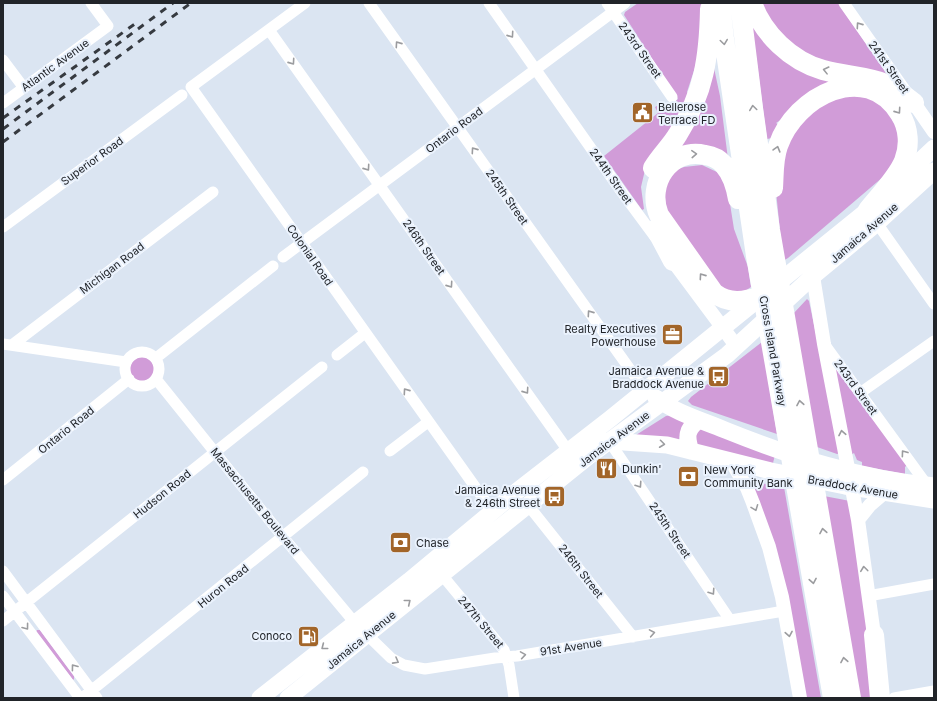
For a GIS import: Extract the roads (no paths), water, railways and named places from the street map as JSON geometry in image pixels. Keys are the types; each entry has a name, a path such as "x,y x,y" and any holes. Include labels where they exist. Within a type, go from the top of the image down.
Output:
{"highway":[{"path":"673,261 650,217 646,202 646,186 650,172 654,165 674,140 688,117 703,81 709,45 710,3"},
{"name":"Cross Island Parkway","path":"720,3 756,256 833,698"},
{"name":"Cross Island Parkway","path":"740,3 770,230 851,698"},
{"path":"752,3 759,18 771,36 794,57 813,67 823,70 867,78 887,84 914,103"},
{"path":"770,230 774,161 781,137 791,121 803,108 827,92 842,88 867,88 881,95 894,105 905,124 907,131 908,146 901,168 872,216"},
{"path":"753,301 730,301 714,293 659,215 655,204 655,190 659,177 666,166 682,156 694,154 713,157 723,164 733,180 738,201 756,256"},
{"path":"874,635 880,698"}],"main road":[{"name":"Jamaica Avenue","path":"260,698 409,581 516,492 574,458 609,441 663,403 737,347 813,276 872,216 934,148"},
{"name":"Jamaica Avenue","path":"288,698 528,505 610,419 753,301 934,171"},
{"name":"Braddock Avenue","path":"646,390 673,409 884,493 932,490"},
{"path":"609,441 607,429 610,419"},
{"path":"691,451 688,432 692,425 699,420"},
{"name":"Braddock Avenue","path":"609,441 667,445 771,471 932,490"},
{"path":"465,557 470,545 493,524 493,512"}],"street":[{"name":"Atlantic Avenue","path":"3,103 108,26 91,3"},
{"path":"269,30 305,3"},
{"name":"245th Street","path":"369,3 646,390"},
{"name":"244th Street","path":"489,3 621,191 737,347"},
{"name":"Ontario Road","path":"283,257 536,69 610,7 625,3"},
{"name":"241st Street","path":"844,3 934,132"},
{"name":"243rd Street","path":"610,7 672,97"},
{"name":"Colonial Road","path":"269,30 191,88 428,422"},
{"name":"246th Street","path":"269,30 574,458"},
{"path":"3,60 24,88"},
{"name":"Superior Road","path":"3,227 182,95"},
{"name":"Michigan Road","path":"7,344 213,192"},
{"path":"872,216 934,304"},
{"path":"156,358 272,266"},
{"name":"243rd Street","path":"813,276 824,344 932,490"},
{"path":"337,355 365,333"},
{"path":"860,393 934,341"},
{"path":"7,344 126,362"},
{"path":"824,344 847,479 858,520 874,635 888,698"},
{"path":"146,352 152,354 156,358 160,368 156,379 148,385 143,386 133,383 129,379 125,371 126,362 134,354 146,352"},
{"name":"Hudson Road","path":"3,621 322,367"},
{"name":"Ontario Road","path":"3,480 129,379"},
{"name":"Massachusetts Boulevard","path":"156,379 283,538 355,623 367,635"},
{"path":"390,451 428,422 493,512"},
{"name":"245th Street","path":"609,441 730,620"},
{"path":"731,462 747,488 761,525 778,581 800,698"},
{"name":"Huron Road","path":"81,698 94,694 363,472"},
{"path":"858,520 870,505 884,493"},
{"name":"246th Street","path":"528,505 632,636"},
{"path":"3,571 94,694"},
{"name":"247th Street","path":"442,575 504,650 507,656 514,698"},
{"path":"868,596 934,584"},
{"path":"3,596 81,698"},
{"name":"91st Avenue","path":"367,635 391,658 404,665 418,668 433,668 784,611"},
{"path":"894,698 934,691"}],"railway":[{"path":"3,129 173,3"},
{"path":"3,142 191,3"},
{"path":"3,118 139,21"}],"place":[{"name":"Bellerose Terrace FD","path":"643,113"},
{"name":"Realty Executives Powerhouse","path":"672,335"},
{"name":"Jamaica Avenue & Braddock Avenue","path":"719,377"},
{"name":"Dunkin'","path":"607,469"},
{"name":"New York Community Bank","path":"689,476"},
{"name":"Jamaica Avenue & 246th Street","path":"555,496"},
{"name":"Chase","path":"401,543"},
{"name":"Conoco","path":"308,636"}]}
